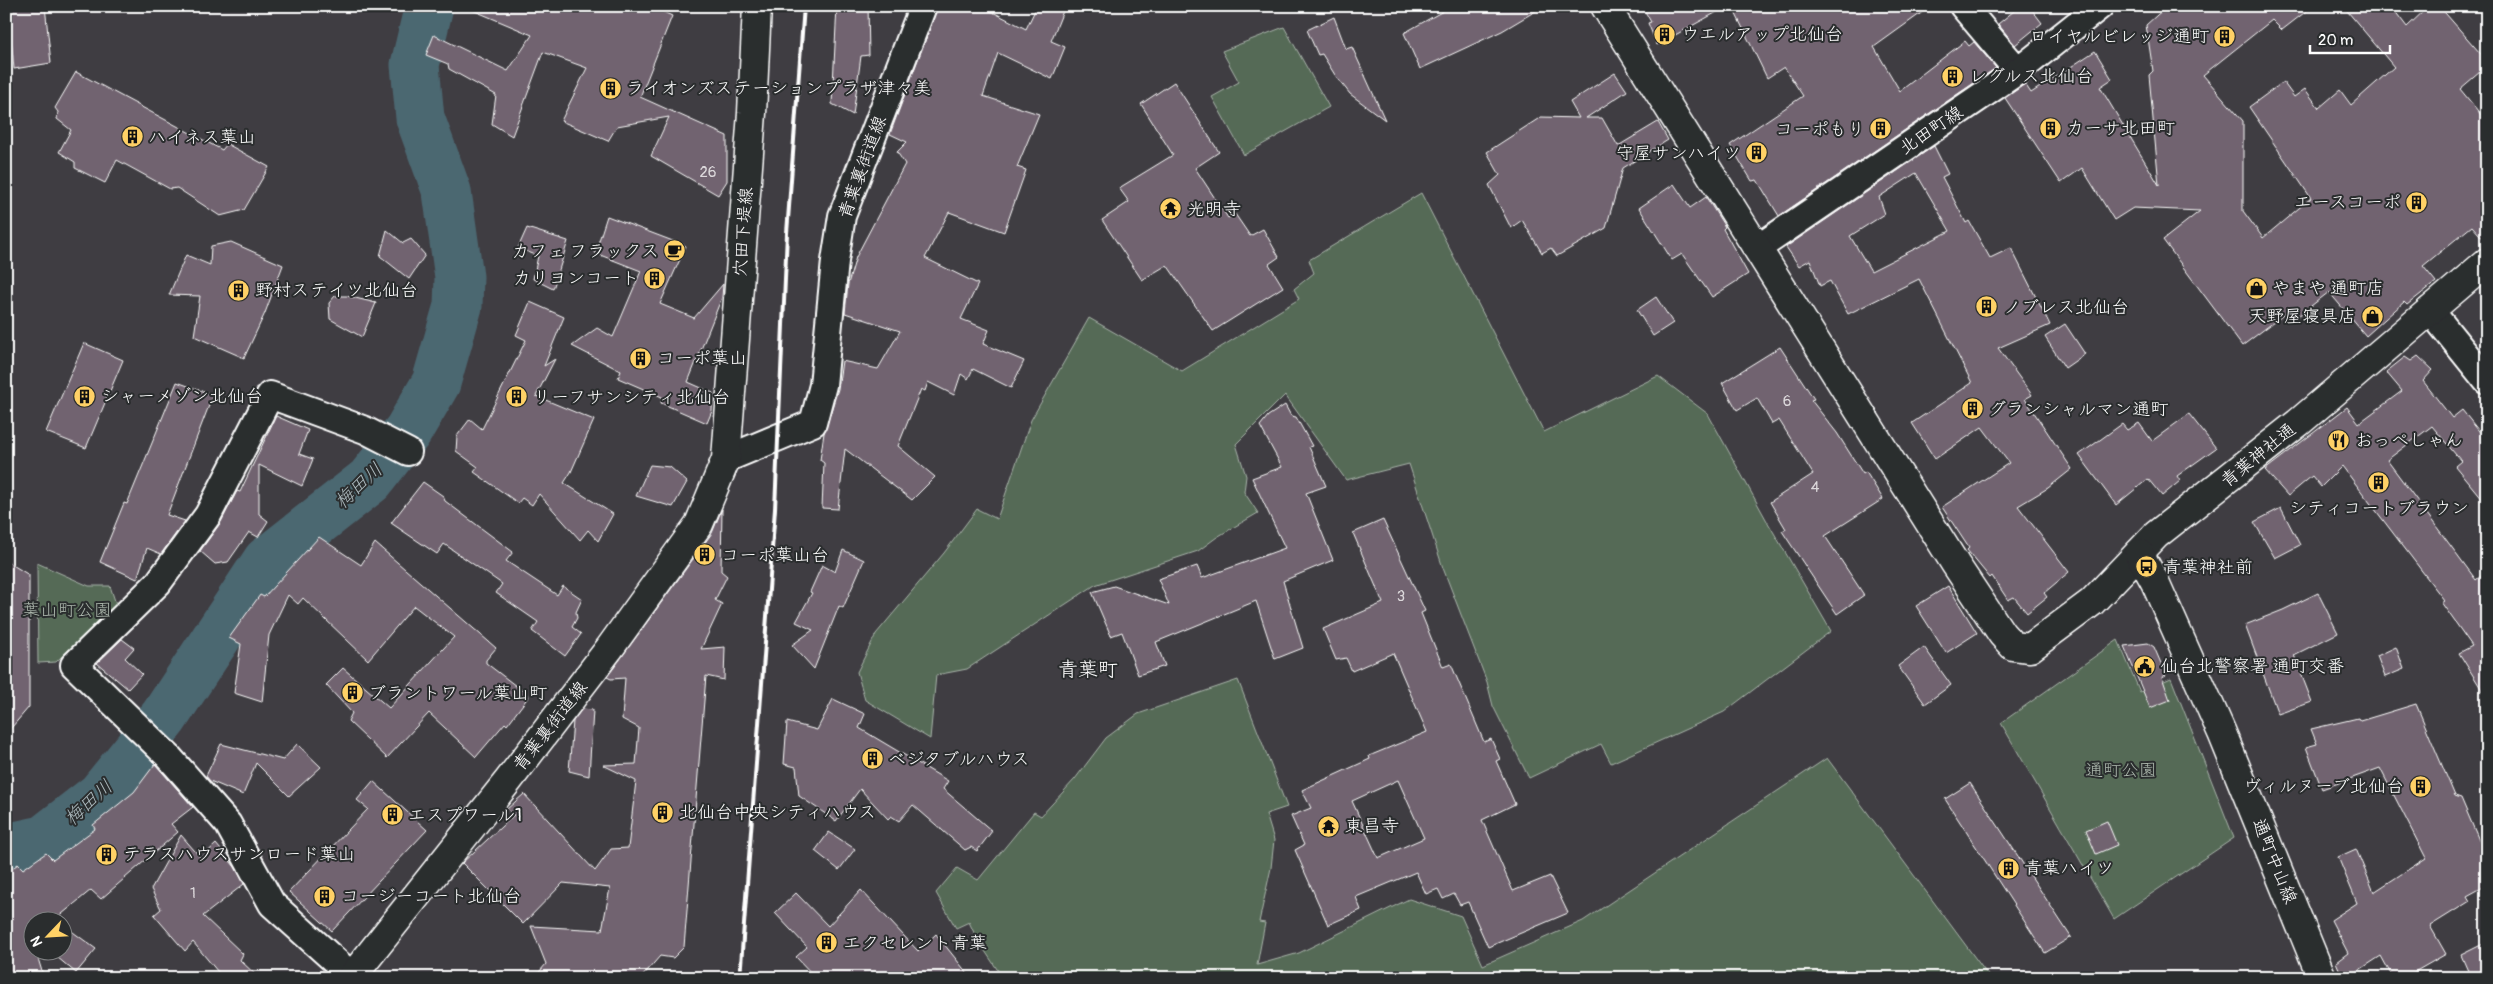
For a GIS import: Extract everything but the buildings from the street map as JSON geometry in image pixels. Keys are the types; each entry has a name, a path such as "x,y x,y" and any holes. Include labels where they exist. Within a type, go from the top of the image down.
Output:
{"street":[{"name":"穴田下堤線","path":"726,458 752,113 758,6"},
{"name":"青葉裏街道線","path":"351,977 508,781 634,616 699,524 726,458 813,422 823,385 835,261 842,216 923,6"},
{"path":"1605,6 1758,248"},
{"path":"1964,6 2018,71"},
{"name":"北田町線","path":"1758,248 2018,71 2100,6"},
{"name":"青葉神社通","path":"1758,248 1956,565 2002,634 2013,646 2030,648 2092,602 2156,535 2298,423 2487,262"},
{"path":"2430,310 2487,380"},
{"path":"351,977 272,904 252,864 228,824 168,756 74,665 158,583 202,523 270,395 365,430 408,452"},
{"name":"通町中山線","path":"2140,553 2155,582 2222,733 2322,978"}],"green space":[{"path":"1284,27 1329,107 1244,155 1212,97 1239,82 1222,51"},
{"path":"1421,193 1544,432 1658,376 1708,414 1831,631 1724,712 1611,763 1601,744 1529,778 1493,706 1487,682 1443,568 1409,464 1346,480 1285,395 1236,444 1246,476 1244,492 1258,513 1217,537 1198,551 1095,585 967,669 936,675 930,739 865,700 857,672 876,634 944,553 977,509 997,519 1031,420 1089,318 1182,371 1299,299 1294,289 1314,273 1309,260"},
{"name":"葉山町公園","path":"37,563 89,586 110,586 116,604 56,662 38,663"},
{"name":"通町公園","path":"2118,640 2140,692 2171,678 2234,838 2114,919 2001,723"},
{"path":"1238,680 1287,807 1266,814 1274,840 1271,868 1259,922 1265,923 1257,965 1299,953 1409,899 1461,916 1483,965 1583,921 1827,758 1990,978 1003,978 977,939 969,922 956,928 936,893 957,868 978,880 1034,812 1041,816 1075,779 1106,738 1138,714"}],"waterway":[{"name":"梅田川","path":"6,848 43,840 101,795 164,717 267,561 370,480 408,431 436,383 458,306 459,277 447,192 420,118 415,65 429,6"}],"railway":[{"path":"740,978 775,509 787,233 804,6"}],"place":[{"name":"ウエルアップ北仙台","path":"1665,34"},
{"name":"ロイヤルビレッジ通町","path":"2225,36"},
{"name":"レグルス北仙台","path":"1953,76"},
{"name":"ライオンズステーションプラザ津々美","path":"610,88"},
{"name":"カーサ北田町","path":"2050,128"},
{"name":"コーポもり","path":"1881,129"},
{"name":"ハイネス葉山","path":"132,137"},
{"name":"守屋サンハイツ","path":"1757,153"},
{"name":"エースコーポ","path":"2417,202"},
{"name":"光明寺","path":"1171,209"},
{"name":"カフェ フラックス","path":"675,251"},
{"name":"カリヨンコート","path":"655,278"},
{"name":"やまや 通町店","path":"2256,288"},
{"name":"野村ステイツ北仙台","path":"239,290"},
{"name":"ノブレス北仙台","path":"1987,307"},
{"name":"天野屋寝具店","path":"2372,316"},
{"name":"コーポ葉山","path":"641,358"},
{"name":"シャーメゾン北仙台","path":"85,396"},
{"name":"リーフサンシティ北仙台","path":"517,397"},
{"name":"グランシャルマン通町","path":"1972,409"},
{"name":"おっぺしゃん","path":"2339,440"},
{"name":"シティコートブラウン","path":"2379,483"},
{"name":"コーポ葉山台","path":"705,555"},
{"name":"青葉神社前","path":"2147,567"},
{"name":"仙台北警察署 通町交番","path":"2144,666"},
{"name":"ブラントワール葉山町","path":"352,693"},
{"name":"ベジタブルハウス","path":"872,759"},
{"name":"ヴィルヌーブ北仙台","path":"2420,786"},
{"name":"北仙台中央シティハウス","path":"663,812"},
{"name":"エスプワール1","path":"392,815"},
{"name":"東昌寺","path":"1329,826"},
{"name":"テラスハウスサンロード葉山","path":"107,854"},
{"name":"青葉ハイツ","path":"2008,868"},
{"name":"コージーコート北仙台","path":"325,896"},
{"name":"エクセレント青葉","path":"827,943"}],"district":[{"name":"青葉町","path":"1088,669"}]}
